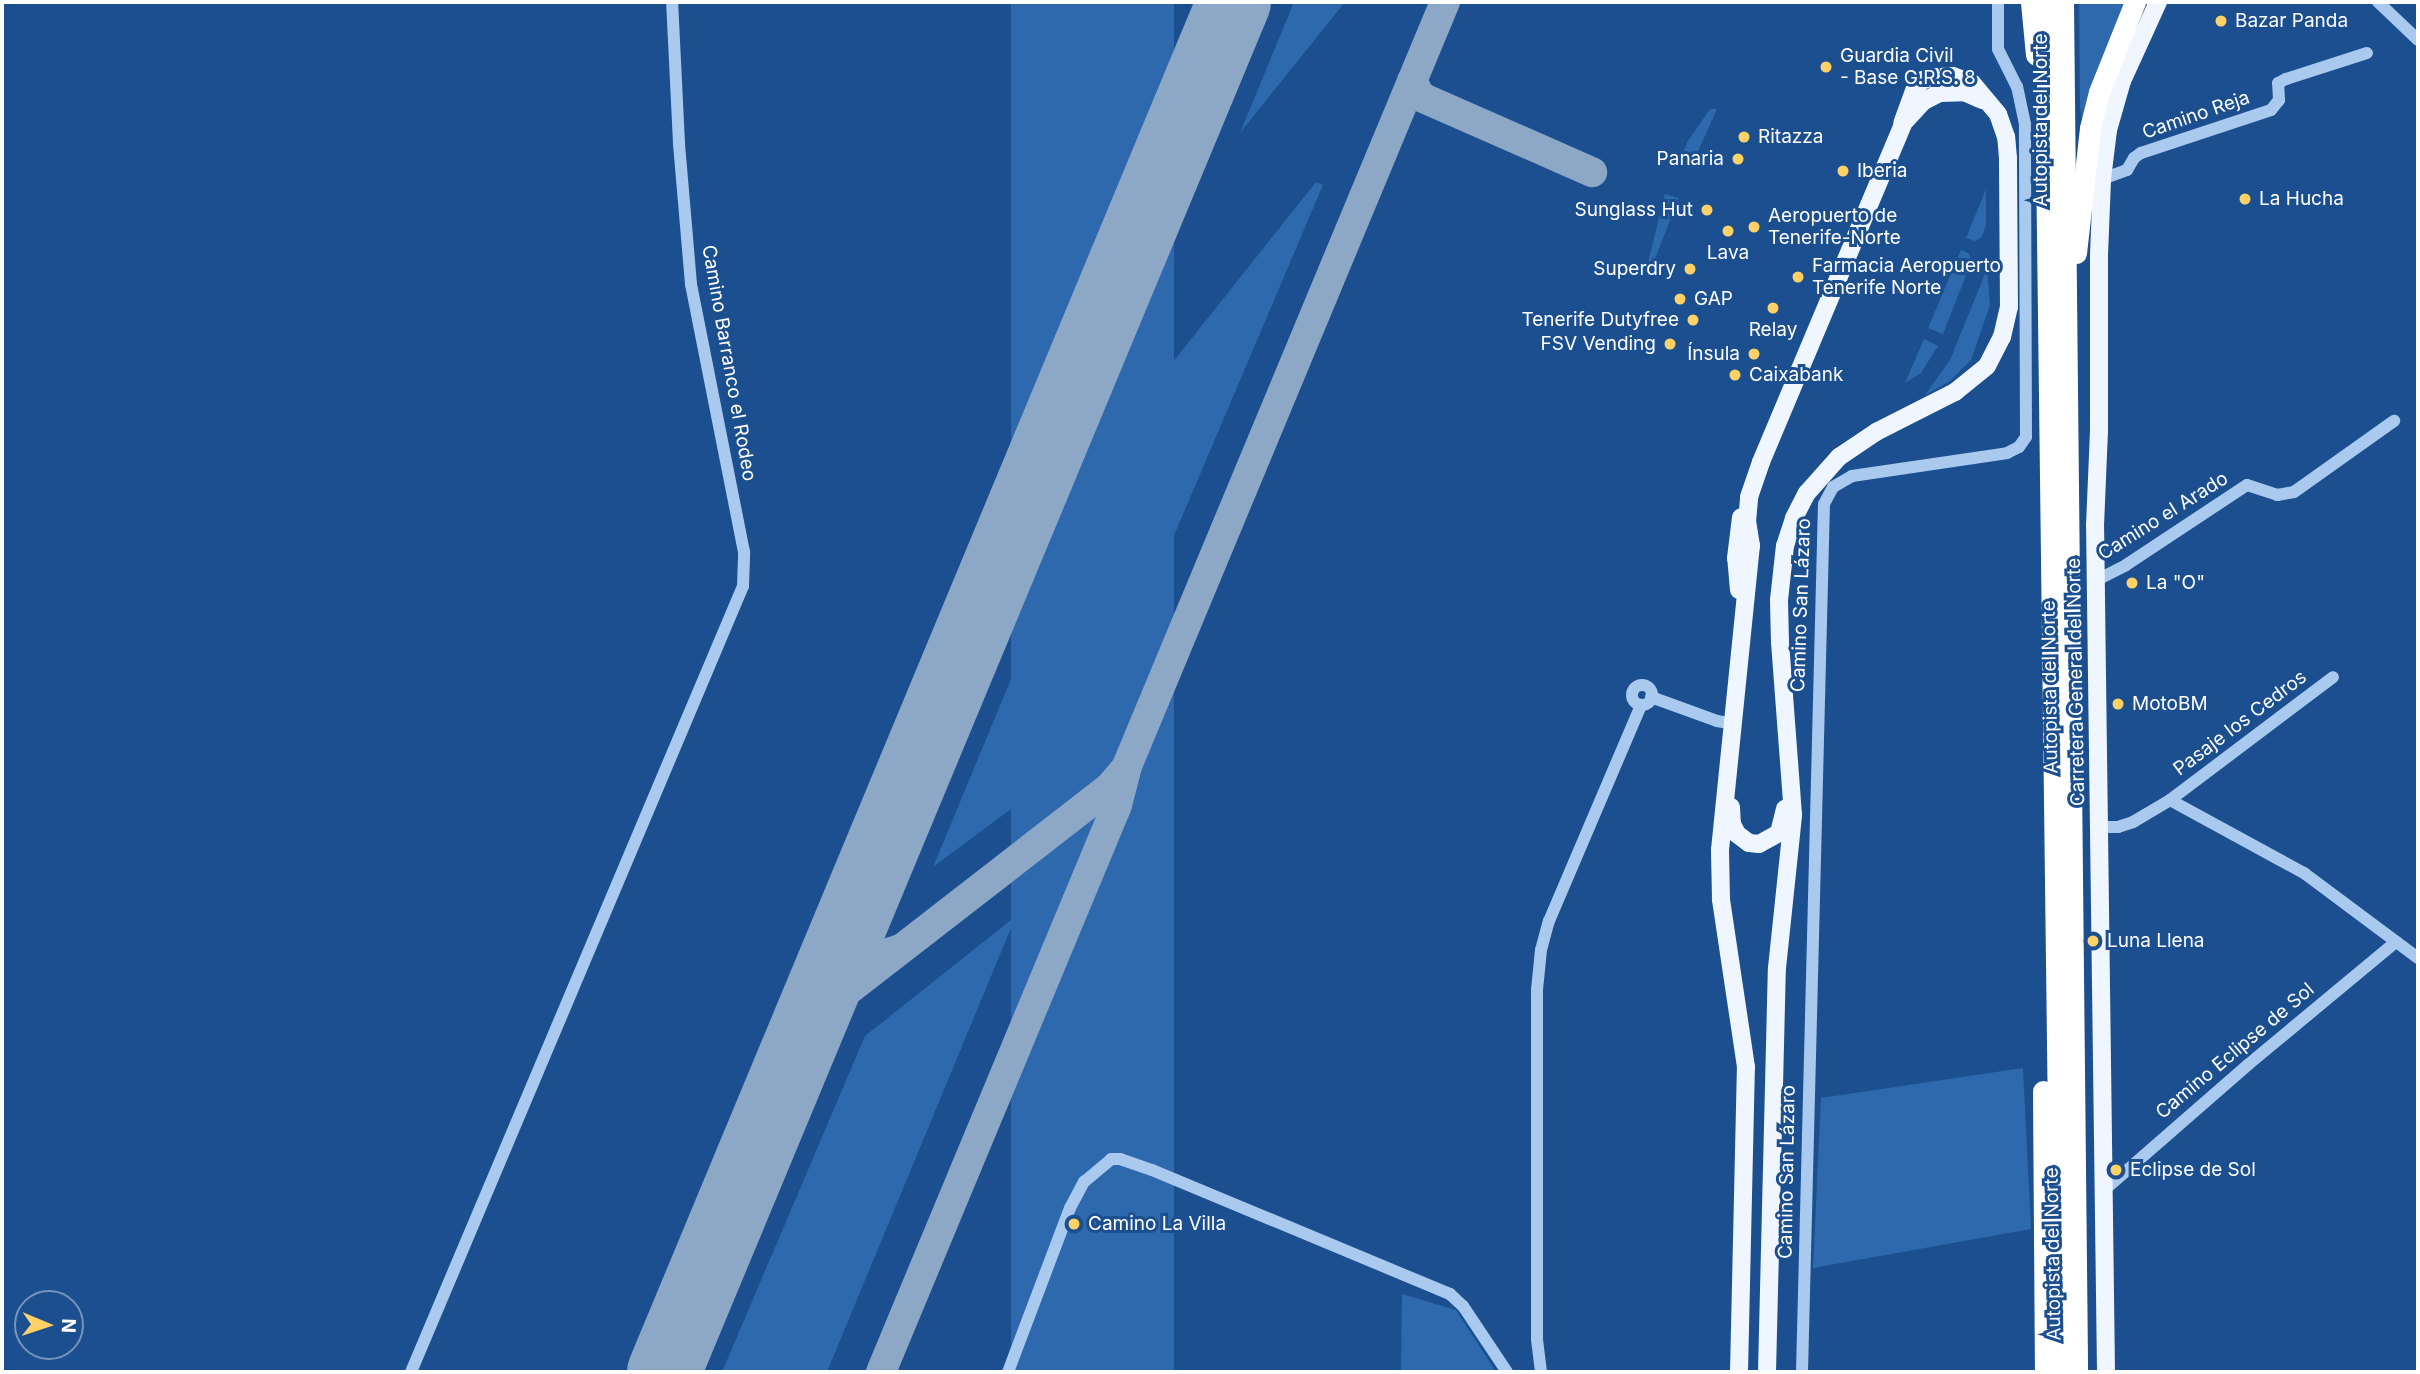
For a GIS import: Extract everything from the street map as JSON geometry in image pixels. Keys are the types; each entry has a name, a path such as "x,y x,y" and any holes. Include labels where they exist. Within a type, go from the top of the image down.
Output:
{"highway":[{"path":"2031,2 2040,124 2046,155"},
{"name":"Autopista del Norte","path":"2048,2 2046,155 2061,1372"},
{"name":"Autopista del Norte","path":"2063,2 2077,1372"},
{"path":"2068,307 2090,128 2099,92 2134,2"},
{"path":"2074,876 2081,907 2086,1034 2091,1372"},
{"path":"2045,1372 2044,995 2055,958"}],"main road":[{"name":"Carretera General del Norte","path":"2106,1372 2095,581 2102,178 2108,131 2122,81 2158,2"},
{"path":"1767,1372 1777,968 1793,828 1779,611 1782,562 1789,530 1807,493 1839,457 1876,432 1955,392 1987,366 1996,352 2006,325 2011,275 2007,148 1996,110 1980,98 1964,92 1947,91 1924,101 1901,126 1749,497 1747,522 1751,545 1741,626 1730,766 1732,824 1740,838 1749,843 1765,843 1779,834 1790,789"},
{"path":"1741,626 1736,558 1741,518 1748,483 1764,456"},
{"path":"1730,766 1724,788 1720,869 1746,1067 1739,1372"}],"street":[{"name":"Camino Barranco el Rodeo","path":"411,1372 743,586 746,562 691,284 678,143 672,2"},
{"name":"Camino San Lázaro","path":"1802,1372 1824,504 1833,487 1852,477 2007,453 2019,447 2026,437 2025,124 2017,87 1998,49 1998,2"},
{"path":"2378,2 2418,40"},
{"name":"Camino Reja","path":"2102,178 2127,170 2134,158 2141,153 2271,110 2279,100 2278,83 2286,79 2367,53"},
{"name":"Camino el Arado","path":"2095,581 2126,565 2248,485 2277,495 2294,492 2394,421"},
{"name":"Pasaje los Cedros","path":"2099,827 2118,827 2133,822 2170,800 2333,677"},
{"path":"1541,1372 1537,1339 1538,990 1541,950 1549,921 1646,701 1717,722 1734,723"},
{"path":"2170,800 2304,873 2418,958"},
{"name":"Camino Eclipse de Sol","path":"2102,1192 2250,1063 2396,942"},
{"path":"1008,1372 1070,1208 1084,1182 1111,1159 1120,1159 1152,1170 1450,1294 1463,1306 1507,1372"}],"shaded area":[{"path":"1011,2 1174,2 1174,1372 1011,1372"},
{"path":"1294,2 1345,2 1240,133"},
{"path":"2079,2 2127,2 2083,133 2080,106"},
{"path":"1710,109 1717,109 1692,165 1680,158"},
{"path":"1316,182 1323,185 1153,585 1087,559 1077,546 1078,531 1114,436"},
{"path":"1986,189 1986,225 1982,237 1975,241 1966,238"},
{"path":"1665,194 1679,198 1652,266 1647,266"},
{"path":"1961,250 1968,253 1972,260 1943,334 1928,328"},
{"path":"1987,269 1990,305 1971,360 1950,381 1925,395 1950,360"},
{"path":"1924,339 1938,346 1921,373 1905,383"},
{"path":"1067,577 1144,610 1085,754 933,867 1050,585"},
{"path":"1016,916 827,1372 722,1372 865,1036"},
{"path":"2023,1068 2031,1229 1813,1268 1821,1098"},
{"path":"1402,1294 1456,1310 1496,1372 1401,1372"}],"taxiway":[{"path":"881,1372 1117,805 1127,766 1445,2"},
{"path":"1412,81 1421,97 1592,172"},
{"path":"786,1080 803,1047 842,995 1110,787 1125,769"},
{"path":"856,911 854,925 860,944 868,951 885,954 900,949"}],"runway":[{"path":"664,1372 1234,2"}],"place":[{"name":"Bazar Panda","path":"2221,21"},
{"name":"Guardia Civil - Base G.R.S. 8","path":"1826,67"},
{"name":"Ritazza","path":"1744,137"},
{"name":"Panaria","path":"1738,159"},
{"name":"Iberia","path":"1843,171"},
{"name":"La Hucha","path":"2245,199"},
{"name":"Sunglass Hut","path":"1707,210"},
{"name":"Aeropuerto de Tenerife-Norte","path":"1754,227"},
{"name":"Lava","path":"1728,231"},
{"name":"Superdry","path":"1690,269"},
{"name":"Farmacia Aeropuerto Tenerife Norte","path":"1798,277"},
{"name":"GAP","path":"1680,299"},
{"name":"Relay","path":"1773,308"},
{"name":"Tenerife Dutyfree","path":"1693,320"},
{"name":"FSV Vending","path":"1670,344"},
{"name":"Ínsula","path":"1754,354"},
{"name":"Caixabank","path":"1735,375"},
{"name":"La \"O\"","path":"2132,583"},
{"name":"MotoBM","path":"2118,704"},
{"name":"Luna Llena","path":"2093,941"},
{"name":"Eclipse de Sol","path":"2116,1170"},
{"name":"Camino La Villa","path":"1074,1224"}]}
